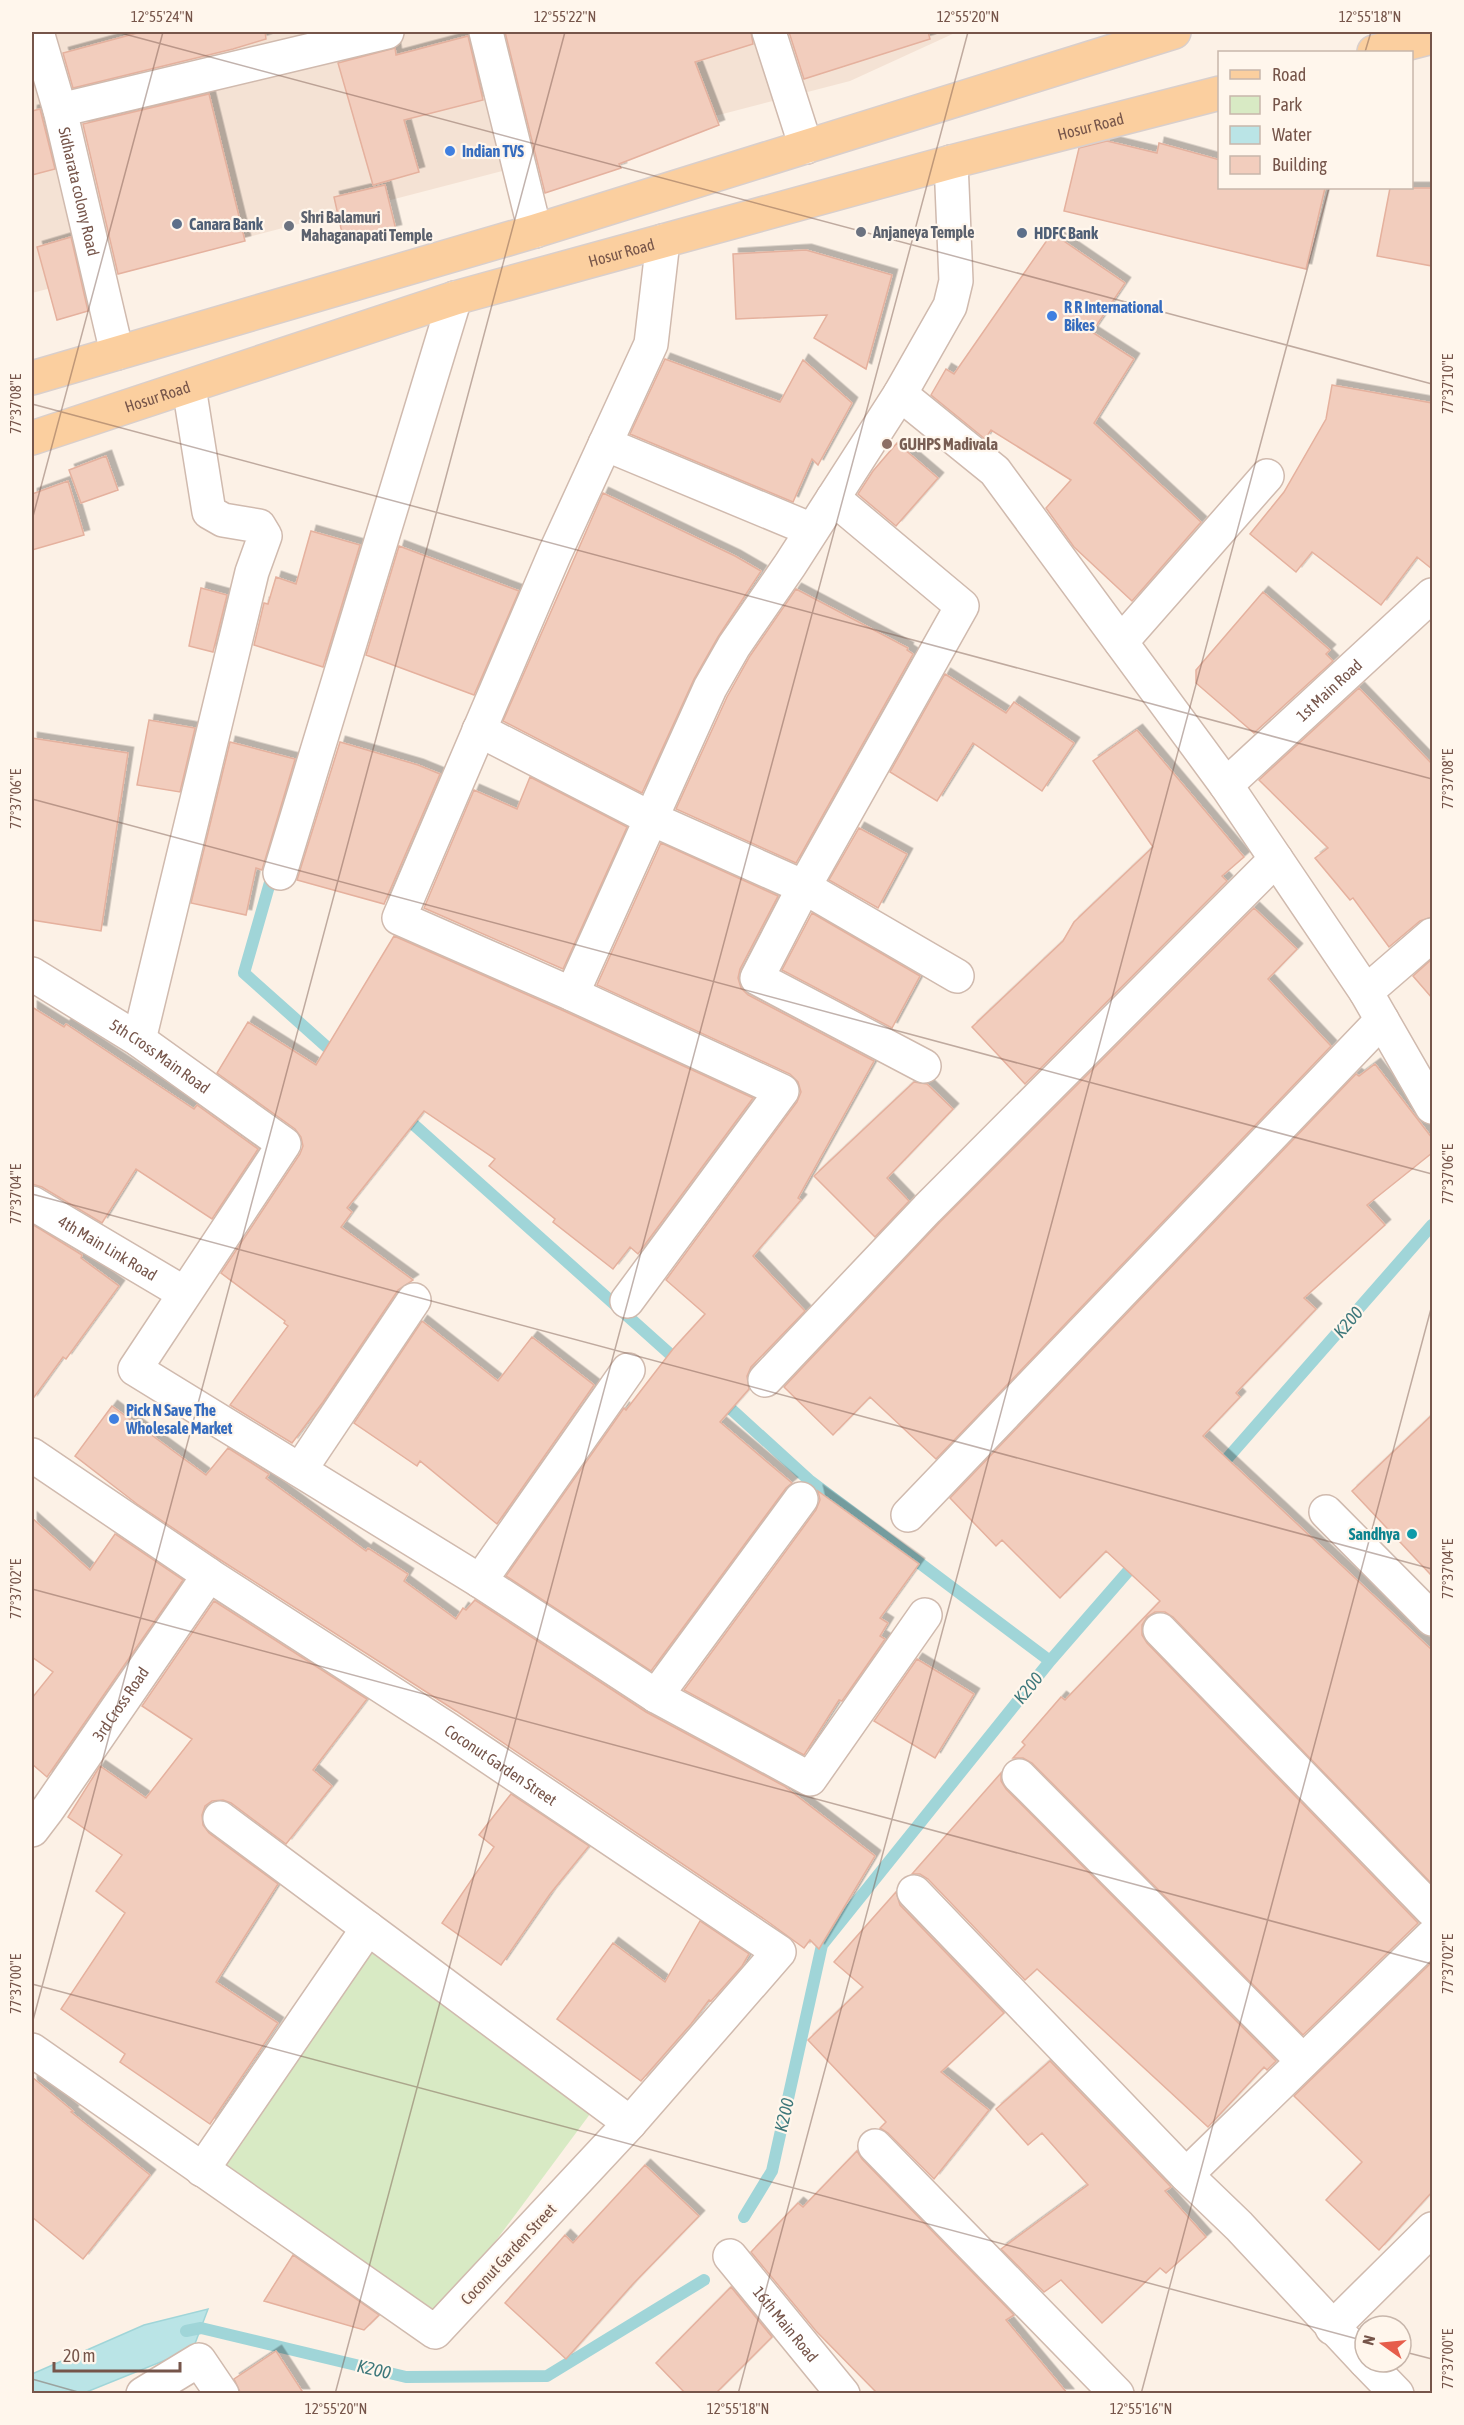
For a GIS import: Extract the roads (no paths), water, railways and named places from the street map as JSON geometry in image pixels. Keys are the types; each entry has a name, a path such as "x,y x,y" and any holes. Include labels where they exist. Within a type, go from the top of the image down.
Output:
{"main road":[{"path":"32,378 535,231 1174,32"},
{"path":"1378,51 1432,39"},
{"name":"Hosur Road","path":"32,438 455,298 951,162 1218,94"}],"street":[{"name":"Sidharata colony Road","path":"37,32 60,110 117,352"},
{"path":"60,110 387,32"},
{"path":"486,32 535,231"},
{"path":"769,32 806,147"},
{"path":"573,994 710,688 734,646 900,394 950,306 956,281 951,162"},
{"path":"627,1301 782,1091 573,994 399,918 479,730 651,344 663,241"},
{"path":"280,873 455,298"},
{"path":"139,1040 252,572 265,536 259,526 223,520 209,512 189,387"},
{"path":"900,394 995,471 1226,785 1366,992 1430,1102"},
{"path":"605,444 812,530"},
{"path":"1121,642 1267,476"},
{"path":"833,498 962,606 804,887 757,978 924,1066"},
{"name":"1st Main Road","path":"1226,785 1432,596"},
{"path":"479,730 651,819 804,887 957,976"},
{"path":"765,1380 927,1209 1276,859"},
{"path":"1366,992 1432,935"},
{"name":"5th Cross Main Road","path":"32,974 139,1040 284,1144 184,1293"},
{"path":"909,1515 1382,1020"},
{"name":"4th Main Link Road","path":"32,1203 184,1293"},
{"path":"184,1293 135,1369 480,1581 656,1696 810,1779 926,1615"},
{"path":"300,1470 414,1300"},
{"path":"480,1581 628,1370"},
{"name":"Coconut Garden Street","path":"32,1455 209,1575 446,1728 779,1952 630,2123 435,2332 202,2169"},
{"path":"656,1696 801,1499"},
{"path":"1326,1512 1432,1618"},
{"name":"3rd Cross Road","path":"37,1809 209,1575"},
{"path":"1160,1630 1432,1910"},
{"path":"1019,1776 1303,2061"},
{"path":"220,1818 630,2123"},
{"path":"914,1892 1186,2175 1239,2226 1353,2350"},
{"path":"32,2050 202,2169 368,1928"},
{"path":"1186,2175 1432,1936"},
{"path":"875,2146 1117,2394"},
{"path":"1332,2328 1432,2229"},
{"name":"16th Main Road","path":"730,2256 843,2394"},
{"path":"143,2394 199,2360 222,2394"},
{"path":"1377,2374 1397,2394"}],"water":[{"path":"208,2309 193,2349 84,2393 32,2393 32,2374 144,2325"}],"waterway":[{"path":"273,872 244,973 338,1057"},
{"path":"403,1115 680,1363"},
{"name":"K200","path":"1218,1469 1432,1225"},
{"path":"720,1399 809,1480 1050,1661"},
{"name":"K200","path":"744,2217 772,2171 822,1945 1050,1661 1137,1561"},
{"name":"K200","path":"186,2331 201,2328 406,2377 547,2376 704,2280"}],"place":[{"name":"Indian TVS","path":"450,151"},
{"name":"Canara Bank","path":"177,224"},
{"name":"Shri Balamuri Mahaganapati Temple","path":"289,226"},
{"name":"Anjaneya Temple","path":"861,232"},
{"name":"HDFC Bank","path":"1022,233"},
{"name":"R R International Bikes","path":"1052,316"},
{"name":"GUHPS Madivala","path":"887,444"},
{"name":"Pick N Save The Wholesale Market","path":"114,1419"},
{"name":"Sandhya","path":"1412,1534"}]}
